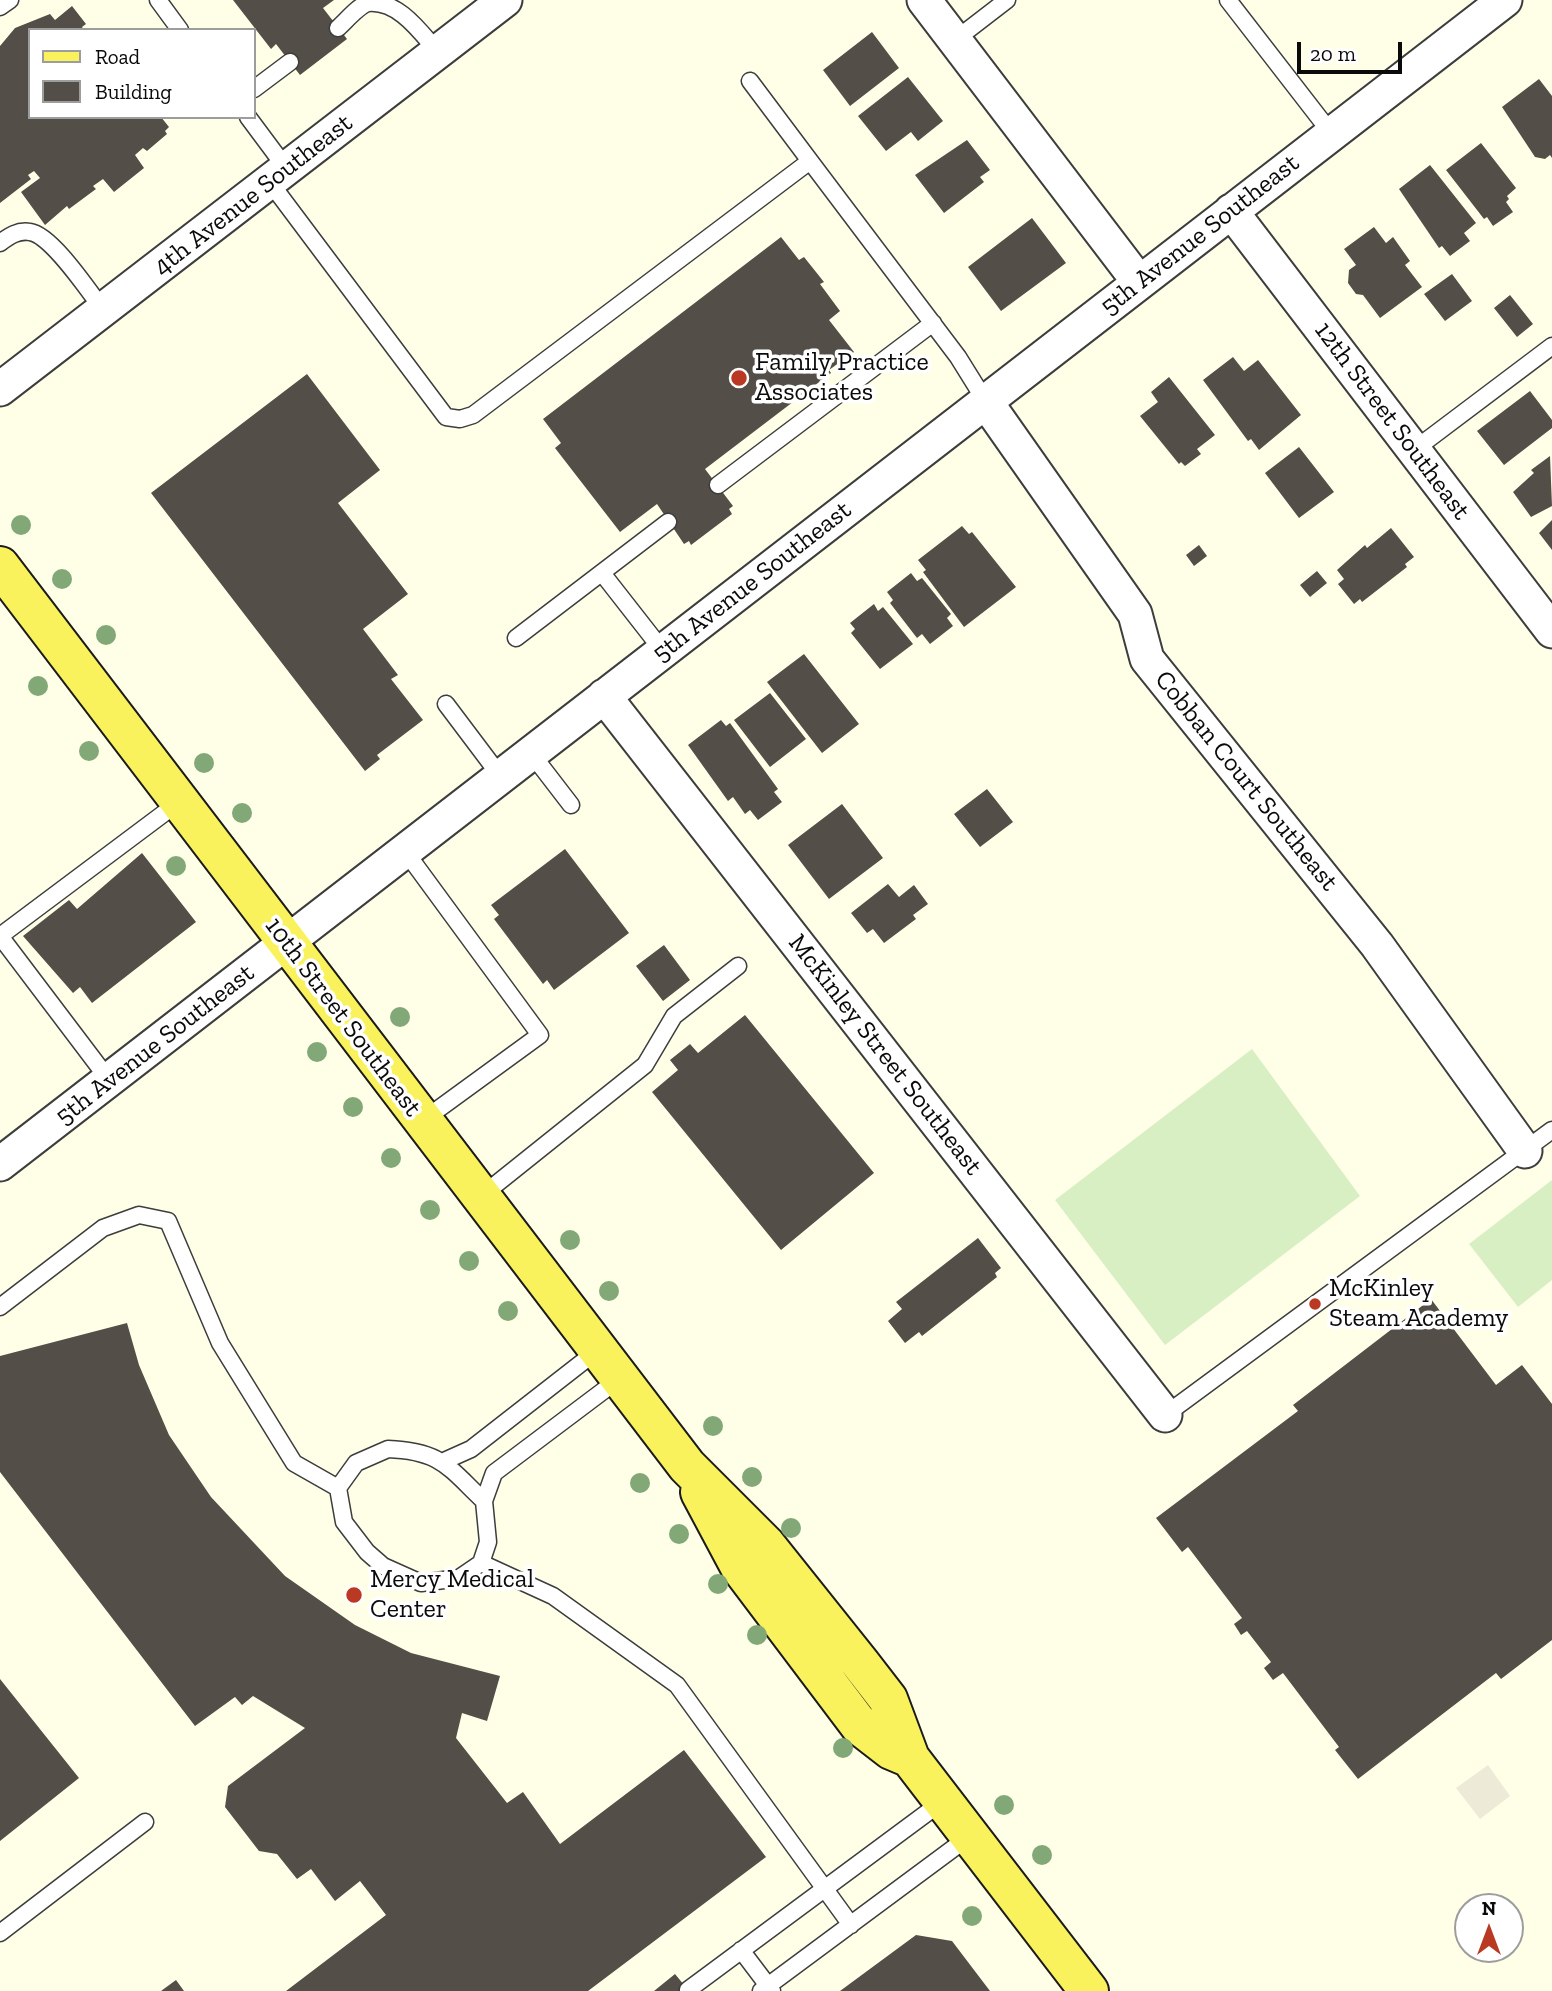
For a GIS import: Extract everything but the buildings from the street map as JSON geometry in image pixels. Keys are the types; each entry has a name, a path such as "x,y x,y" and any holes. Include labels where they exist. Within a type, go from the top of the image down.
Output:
{"main road":[{"name":"10th Street Southeast","path":"0,566 687,1466 766,1545 888,1699 910,1758 1089,1991"}],"street":[{"name":"4th Avenue Southeast","path":"0,390 505,0"},
{"path":"924,0 1139,282"},
{"name":"5th Avenue Southeast","path":"0,1164 1504,0"},
{"name":"12th Street Southeast","path":"1231,211 1552,631"},
{"name":"Cobban Court Southeast","path":"986,402 1135,614 1147,659 1377,945 1525,1151"},
{"name":"McKinley Street Southeast","path":"604,696 1165,1415"}],"lane":[{"path":"0,8 10,0"},
{"path":"158,0 179,28"},
{"path":"955,40 1007,0"},
{"path":"1228,0 1331,133"},
{"path":"338,28 366,3 383,1 398,7 438,52"},
{"path":"256,88 290,62"},
{"path":"750,81 933,323 986,402"},
{"path":"249,119 277,174 446,416 460,419 473,415 810,161"},
{"path":"0,243 13,233 31,232 48,241 104,311"},
{"path":"718,485 933,323"},
{"path":"1414,450 1552,346"},
{"path":"516,638 668,523"},
{"path":"602,573 663,651"},
{"path":"446,704 500,776"},
{"path":"531,753 571,805"},
{"path":"109,1080 0,936 179,802"},
{"path":"405,851 540,1035 422,1121"},
{"path":"480,1197 645,1065 674,1016 738,966"},
{"path":"1165,1415 1552,1130"},
{"path":"0,1307 103,1228 139,1215 168,1221 220,1343 293,1463 338,1488"},
{"path":"442,1461 471,1449 608,1365"},
{"path":"484,1501 442,1461 418,1450 388,1449 356,1463 338,1488 344,1522 383,1566 421,1583 459,1578 481,1563 488,1542 484,1501 494,1473 608,1365"},
{"path":"481,1563 552,1596 677,1685 851,1925"},
{"path":"688,1990 943,1801"},
{"path":"0,1933 145,1822"},
{"path":"741,1950 767,1989 970,1836"}],"green space":[{"path":"1252,1049 1360,1196 1165,1345 1055,1200"},
{"path":"1552,1180 1552,1280 1518,1307 1469,1244"}],"shaded area":[{"path":"1488,1765 1510,1796 1480,1819 1456,1788"}],"place":[{"name":"Family Practice Associates","path":"739,378"},
{"name":"McKinley Steam Academy","path":"1315,1304"},
{"name":"Mercy Medical Center","path":"354,1595"}]}
